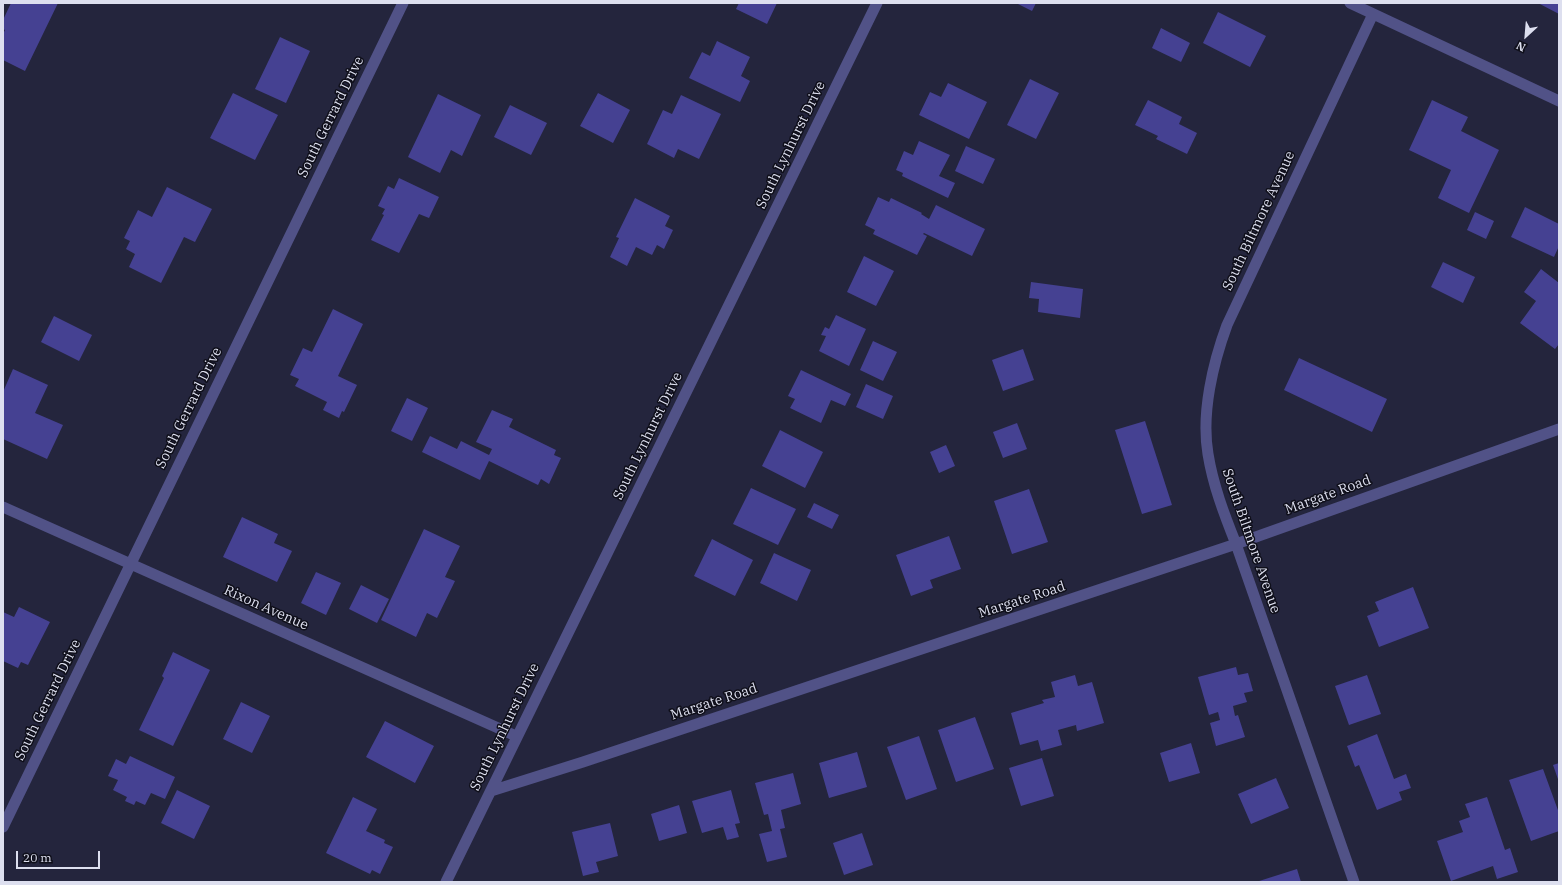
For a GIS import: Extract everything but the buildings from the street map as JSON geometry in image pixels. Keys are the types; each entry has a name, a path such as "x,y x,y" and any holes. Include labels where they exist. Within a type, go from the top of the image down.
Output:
{"street":[{"name":"South Gerrard Drive","path":"3,827 403,3"},
{"name":"South Lynhurst Drive","path":"446,882 491,791 516,736 877,3"},
{"path":"1350,3 1559,101"},
{"name":"South Biltmore Avenue","path":"1354,882 1236,544 1220,503 1207,452 1208,414 1216,356 1229,320 1373,14"},
{"name":"Margate Road","path":"491,791 583,762 1236,544 1559,429"},
{"name":"Rixon Avenue","path":"3,507 516,736"}]}
